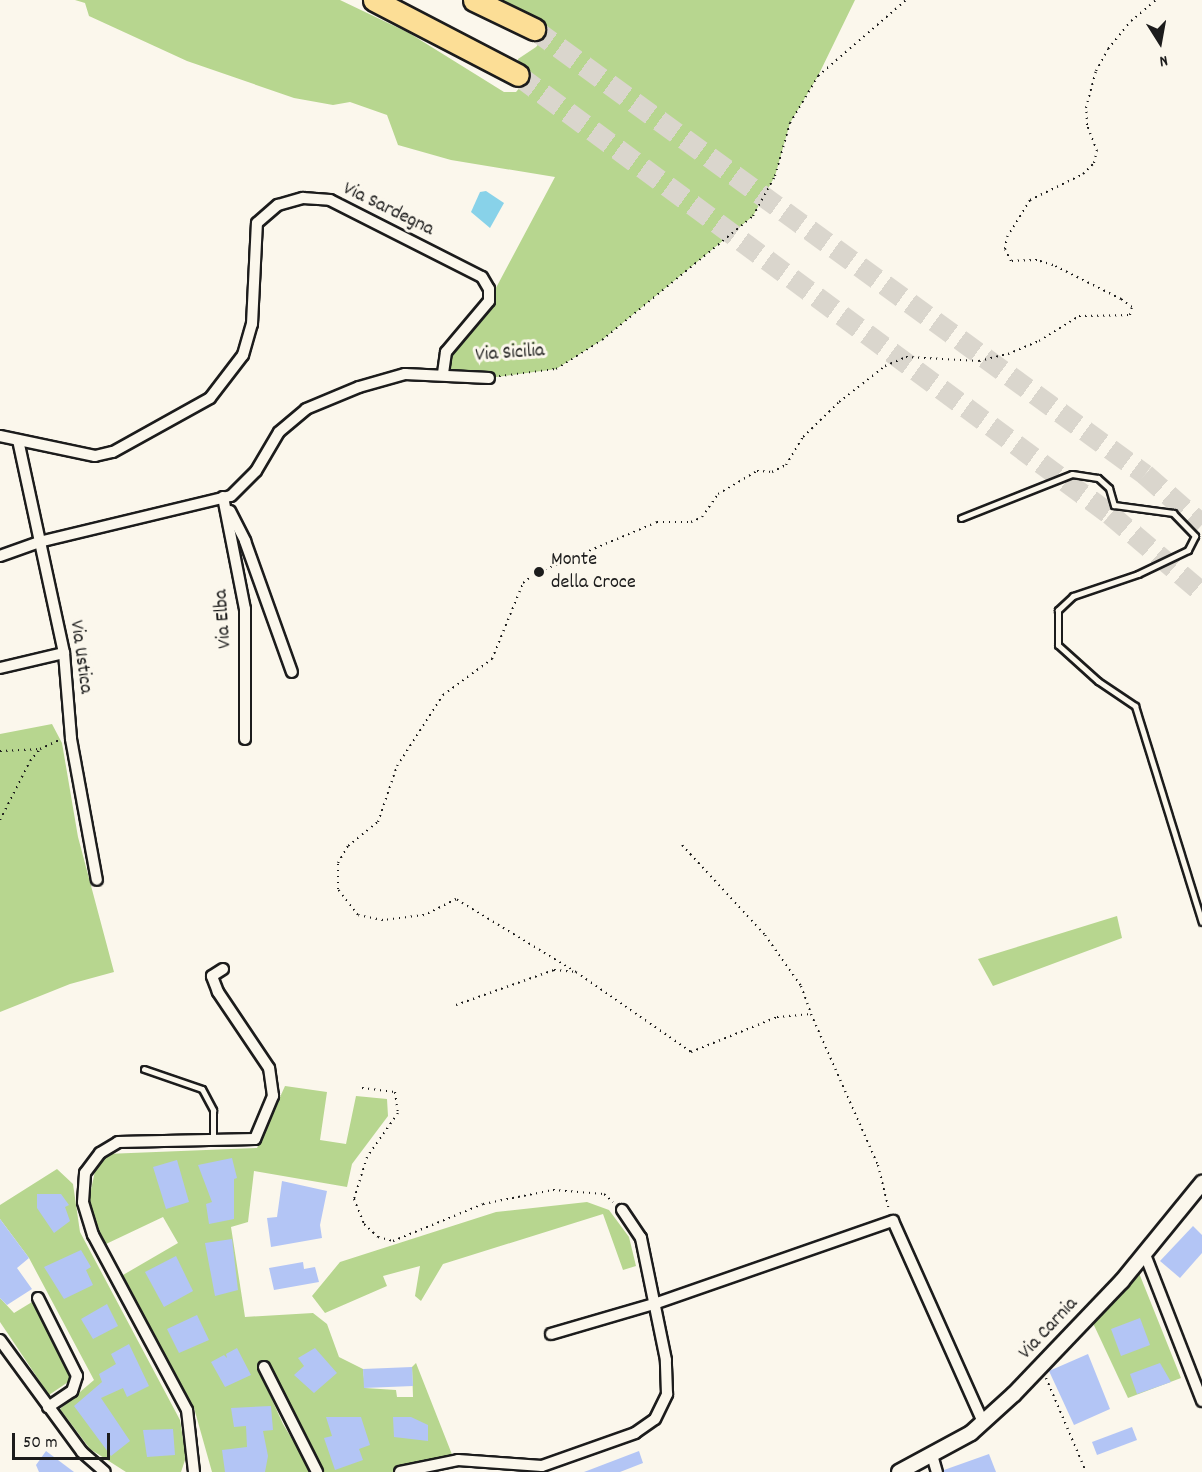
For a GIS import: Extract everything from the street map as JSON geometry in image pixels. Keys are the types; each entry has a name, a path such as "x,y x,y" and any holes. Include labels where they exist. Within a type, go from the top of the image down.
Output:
{"highway":[{"path":"374,0 518,75"},
{"path":"474,0 534,29"}],"street":[{"name":"Via Sardegna","path":"0,436 77,455 113,453 210,398 243,355 252,324 257,223 278,205 303,198 330,200 482,277 489,289 489,301 446,352 443,374"},
{"name":"Via Sicilia","path":"0,556 39,542 223,497 245,485 279,432 306,409 405,374 443,374 489,378"},
{"name":"Via Ustica","path":"18,440 64,652 71,739 97,880"},
{"path":"223,497 245,541 292,672"},
{"name":"Via Elba","path":"223,497 245,609 245,740"},
{"path":"0,668 64,652"},
{"path":"194,1472 187,1410 93,1235 83,1202 85,1173 100,1153 118,1142 255,1139 273,1096 269,1068 218,992 212,975 224,969"},
{"name":"Via Carnia","path":"899,1472 932,1455 983,1422 1041,1366 1144,1252 1202,1183"},
{"path":"400,1472 458,1460 542,1466 635,1432 655,1419 666,1394 666,1360 657,1303 641,1238 622,1210"},
{"path":"550,1334 657,1303 892,1221 983,1422"},
{"path":"1144,1252 1201,1396"},
{"path":"38,1299 77,1376 72,1390 48,1407"},
{"path":"0,1340 82,1452 105,1472"},
{"path":"264,1367 317,1472"},
{"path":"932,1455 937,1472"}],"lane":[{"path":"961,518 1072,474 1098,478 1108,488 1114,504 1173,513 1195,536 1188,550 1138,574 1073,596 1058,610 1058,622 1059,645 1098,681 1135,706 1202,922"},
{"path":"144,1069 202,1089 213,1110 213,1141"}],"path":[{"name":"Via Sicilia","path":"489,378 556,369 602,340 753,216 775,176 790,123 818,76 906,0"},
{"path":"811,1014 777,1017 691,1052 576,972 456,899 424,915 382,920 358,915 338,890 339,863 348,846 378,822 397,766 443,695 492,659 523,582 534,574 657,522 691,522 702,517 718,494 758,471 772,472 786,465 803,437 839,402 885,366 906,357 979,361 1008,354 1040,340 1078,316 1130,315 1132,307 1121,299 1053,265 1037,260 1011,261 1005,249 1007,237 1030,200 1083,174 1094,163 1097,151 1087,125 1086,108 1096,71 1123,30 1156,0"},
{"path":"0,751 40,749 60,739 71,739"},
{"path":"0,820 16,784 40,749"},
{"path":"682,845 765,935 801,986 811,1014 878,1165 892,1221"},
{"path":"456,1005 554,970 576,972"},
{"path":"362,1088 395,1092 398,1113 367,1157 354,1199 364,1224 378,1238 393,1241 483,1204 553,1190 604,1194 622,1210"},
{"path":"1041,1366 1086,1472"}],"green space":[{"path":"75,0 340,0 409,33 504,92 516,92 522,85 518,59 541,41 540,30 491,0 855,0 818,76 790,123 775,176 753,216 602,340 556,369 489,378 443,373 446,352 489,301 555,177 451,160 398,145 387,115 350,102 333,105 294,98 187,61 89,16 85,3"},
{"path":"52,724 62,743 78,837 114,972 70,984 0,1012 0,734"},
{"path":"1117,916 1122,938 993,986 978,959"},
{"path":"285,1086 327,1092 320,1140 346,1144 356,1096 387,1099 388,1116 352,1164 347,1187 254,1171 248,1222 231,1227 245,1317 313,1313 327,1324 339,1357 363,1369 365,1388 396,1390 397,1397 413,1397 412,1367 416,1363 453,1457 400,1472 321,1472 269,1365 259,1371 283,1424 312,1472 212,1472 194,1408 123,1275 178,1243 163,1217 106,1244 95,1223 89,1199 95,1171 106,1154 257,1148"},
{"path":"57,1169 73,1184 80,1232 180,1420 186,1457 181,1472 126,1472 90,1449 60,1409 94,1380 29,1258 0,1219 0,1205"},
{"path":"587,1202 609,1210 629,1237 636,1266 623,1270 603,1214 443,1264 421,1301 415,1296 420,1266 383,1276 387,1286 325,1313 312,1296 340,1262 496,1212"},
{"path":"1137,1268 1181,1378 1128,1398 1092,1321"},
{"path":"0,1298 14,1313 32,1302 70,1364 71,1380 49,1395 0,1322"}],"water":[{"path":"486,191 504,203 490,228 471,212 480,192"}],"building":[{"path":"232,1158 237,1178 234,1179 234,1219 209,1224 206,1204 212,1202 198,1165"},
{"path":"177,1160 189,1202 166,1209 153,1167"},
{"path":"282,1181 327,1191 320,1225 322,1238 271,1247 267,1218 277,1217"},
{"path":"37,1194 61,1194 69,1205 65,1207 70,1221 54,1233 37,1208"},
{"path":"0,1219 29,1258 17,1268 32,1289 7,1305 0,1298"},
{"path":"1193,1226 1202,1235 1202,1253 1180,1278 1160,1261"},
{"path":"232,1239 238,1290 215,1296 205,1243"},
{"path":"81,1250 91,1267 86,1270 93,1285 64,1299 44,1267"},
{"path":"176,1256 193,1291 164,1307 145,1272"},
{"path":"303,1262 304,1269 315,1267 319,1282 274,1290 269,1268"},
{"path":"107,1304 118,1326 93,1339 81,1319"},
{"path":"197,1315 209,1340 179,1353 167,1329"},
{"path":"1140,1318 1150,1345 1121,1356 1111,1329"},
{"path":"129,1344 149,1386 127,1397 123,1388 101,1398 130,1441 111,1456 74,1406 102,1382 99,1374 116,1364 111,1354"},
{"path":"237,1348 251,1375 225,1387 211,1362 224,1355 227,1358 226,1354"},
{"path":"315,1348 337,1373 314,1393 294,1375 304,1366 298,1358"},
{"path":"1088,1354 1110,1409 1074,1425 1049,1371"},
{"path":"1160,1363 1171,1382 1137,1394 1130,1374"},
{"path":"412,1367 413,1386 364,1388 363,1369"},
{"path":"271,1406 273,1430 263,1431 268,1456 265,1472 225,1472 222,1450 247,1447 246,1426 234,1427 231,1408"},
{"path":"326,1417 361,1417 370,1445 359,1449 363,1460 335,1470 324,1438 332,1436"},
{"path":"393,1417 411,1417 428,1425 428,1441 394,1437"},
{"path":"1132,1427 1137,1440 1097,1455 1092,1442"},
{"path":"173,1429 175,1455 147,1457 143,1430"},
{"path":"46,1451 74,1472 39,1472 36,1465"},
{"path":"639,1451 643,1463 620,1472 584,1472"},
{"path":"989,1454 996,1472 944,1472 944,1470"}],"tunnel":[{"path":"534,29 1145,474 1202,524"},
{"path":"518,75 1110,514 1202,592"}],"place":[{"name":"Monte della Croce","path":"539,572"}]}
